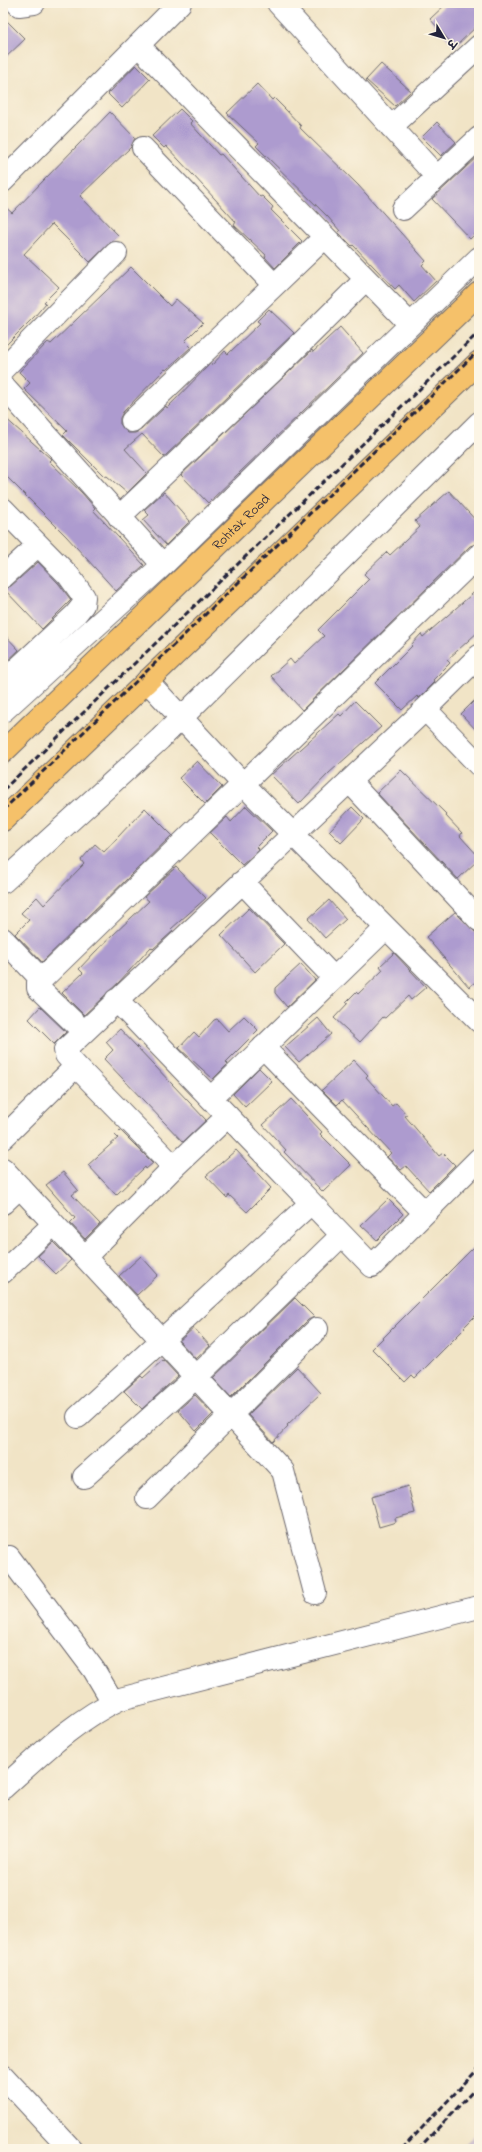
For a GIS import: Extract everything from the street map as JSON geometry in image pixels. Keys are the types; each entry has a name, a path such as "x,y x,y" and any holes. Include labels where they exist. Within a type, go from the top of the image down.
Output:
{"main road":[{"name":"Rohtak Road","path":"3,752 479,293"},
{"path":"3,820 479,362"}],"street":[{"path":"17,3 19,5 34,3"},
{"path":"4,177 180,3"},
{"path":"278,3 437,177"},
{"path":"138,45 410,324"},
{"path":"391,127 479,46"},
{"path":"403,209 479,138"},
{"path":"143,148 274,285"},
{"path":"132,421 325,236"},
{"path":"3,369 116,254"},
{"path":"3,712 163,565 479,258"},
{"path":"119,517 276,368 366,279"},
{"path":"3,386 163,565"},
{"path":"3,882 182,717 479,423"},
{"path":"3,509 105,618"},
{"path":"3,577 38,545"},
{"path":"83,1031 38,988 38,984 479,555"},
{"path":"3,682 75,615 83,605 84,597 82,592"},
{"path":"174,1167 76,1066 66,1055 65,1050 83,1031 478,659"},
{"path":"147,681 243,784 479,1021"},
{"path":"425,709 479,765"},
{"path":"349,781 479,920"},
{"path":"242,882 334,978"},
{"path":"210,1098 386,928"},
{"path":"3,939 42,980"},
{"path":"116,1000 372,1266 479,1159"},
{"path":"264,1047 425,1213"},
{"path":"3,1138 76,1066"},
{"path":"85,1257 174,1167 228,1116"},
{"path":"3,1169 283,1471 315,1593"},
{"path":"3,1203 20,1187"},
{"path":"78,1417 311,1203"},
{"path":"3,1272 54,1224"},
{"path":"84,1477 196,1377 250,1322 342,1235"},
{"path":"146,1498 232,1416 317,1329"},
{"path":"9,1557 94,1670 113,1702"},
{"path":"3,1788 59,1738 98,1710 113,1702 235,1668 479,1607"},
{"path":"3,2076 71,2149"}],"shaded area":[{"path":"479,2130 479,2149 460,2149"}],"building":[{"path":"447,3 479,3 479,24 455,47 430,19"},
{"path":"3,17 25,39 3,60"},
{"path":"381,64 411,91 395,106 366,80"},
{"path":"136,65 150,79 122,108 108,94"},
{"path":"257,84 272,100 274,98 286,110 301,126 300,128 358,185 426,261 422,265 436,281 414,302 399,285 395,289 353,245 352,246 338,232 340,231 328,217 256,146 259,143 227,113"},
{"path":"180,109 192,121 190,123 219,155 221,154 260,197 262,196 273,207 271,210 302,241 275,268 265,257 266,255 234,225 236,222 166,146 164,148 152,136"},
{"path":"110,112 135,138 131,147 80,196 118,235 90,262 52,224 24,254 59,287 44,302 46,303 35,316 3,348 3,205 12,213"},
{"path":"437,122 456,142 441,156 422,137"},
{"path":"479,155 479,230 470,239 432,199"},
{"path":"131,267 170,306 176,299 203,323 185,341 191,347 166,370 165,369 123,412 120,418 120,424 128,433 135,433 141,430 166,406 167,408 211,363 212,365 225,351 228,354 260,323 257,321 269,309 294,333 164,457 142,434 125,449 147,473 127,493 107,476 105,477 63,435 67,431 24,389 30,383 19,372 48,342 51,344"},
{"path":"340,327 363,353 208,503 181,475 312,350 313,352"},
{"path":"3,416 51,459 49,461 82,493 95,508 93,510 144,565 116,591 66,536 3,473"},
{"path":"449,491 479,524 479,543 470,546 302,710 271,676 290,659 294,664 324,636 318,630 369,579 364,574 387,552 390,555 420,527 415,521"},
{"path":"164,492 190,521 166,545 143,520 149,515 144,510"},
{"path":"38,562 59,584 71,600 42,629 4,589 11,586"},
{"path":"479,588 479,631 447,660 450,663 433,680 435,682 419,698 417,696 402,710 375,683 412,646 411,645 421,634 423,637"},
{"path":"3,633 19,650 3,665"},
{"path":"479,696 479,733 461,714"},
{"path":"355,701 381,727 329,773 299,804 271,775 339,714 341,716"},
{"path":"197,761 222,787 205,804 179,778"},
{"path":"401,770 446,814 445,815 462,833 460,836 479,857 479,859 458,879 377,793"},
{"path":"246,806 272,831 256,847 259,850 242,865 210,833 227,817 231,822"},
{"path":"352,807 364,819 341,843 329,831"},
{"path":"145,808 172,835 42,962 15,934 29,920 21,913 37,897 44,905 84,864 81,860 95,844 104,852"},
{"path":"176,867 206,898 171,929 173,931 153,949 151,947 119,982 84,1015 62,993 83,973 79,969 95,952 149,901 144,897"},
{"path":"329,900 346,919 325,938 308,919"},
{"path":"249,908 284,944 255,972 221,935"},
{"path":"455,912 479,936 479,979 469,987 426,937"},
{"path":"394,953 426,987 411,1000 408,996 385,1018 383,1017 360,1042 334,1018 356,992 358,994 383,970 380,966"},
{"path":"301,964 315,980 287,1007 275,993 275,988"},
{"path":"40,1007 66,1032 54,1044 29,1019"},
{"path":"244,1016 258,1030 226,1062 228,1064 213,1079 179,1048 194,1032 199,1037 214,1020 217,1019 228,1031"},
{"path":"318,1018 331,1034 299,1062 285,1047"},
{"path":"120,1029 206,1120 183,1142 104,1059 113,1050 106,1042"},
{"path":"354,1060 368,1075 366,1077 392,1106 396,1103 407,1115 405,1116 439,1156 443,1153 455,1165 429,1191 406,1166 401,1170 387,1157 391,1153 342,1100 337,1105 322,1090"},
{"path":"259,1068 272,1081 245,1107 233,1094"},
{"path":"291,1099 322,1132 320,1134 351,1165 323,1192 284,1152 286,1150 263,1125"},
{"path":"120,1130 153,1163 146,1169 145,1167 116,1195 88,1165 118,1138 115,1135"},
{"path":"236,1150 271,1188 247,1212 229,1195 227,1198 206,1176"},
{"path":"63,1172 78,1190 72,1195 100,1224 85,1239 70,1223 75,1218 46,1185"},
{"path":"388,1199 403,1214 377,1240 361,1225"},
{"path":"53,1242 71,1260 56,1274 38,1256"},
{"path":"479,1242 479,1312 415,1378 412,1375 405,1382 372,1349"},
{"path":"141,1256 158,1275 137,1295 119,1276"},
{"path":"295,1298 314,1317 308,1320 231,1397 213,1378"},
{"path":"194,1328 210,1346 196,1359 179,1341"},
{"path":"163,1360 178,1376 142,1409 124,1391 141,1376 143,1378"},
{"path":"297,1367 321,1393 287,1425 288,1426 273,1442 248,1415"},
{"path":"195,1395 213,1414 196,1431 178,1410"},
{"path":"408,1486 415,1513 395,1518 396,1522 379,1527 371,1497"}],"railway":[{"path":"3,790 479,332"},
{"path":"3,810 479,350"},
{"path":"402,2149 479,2068"},
{"path":"418,2149 479,2085"}]}
